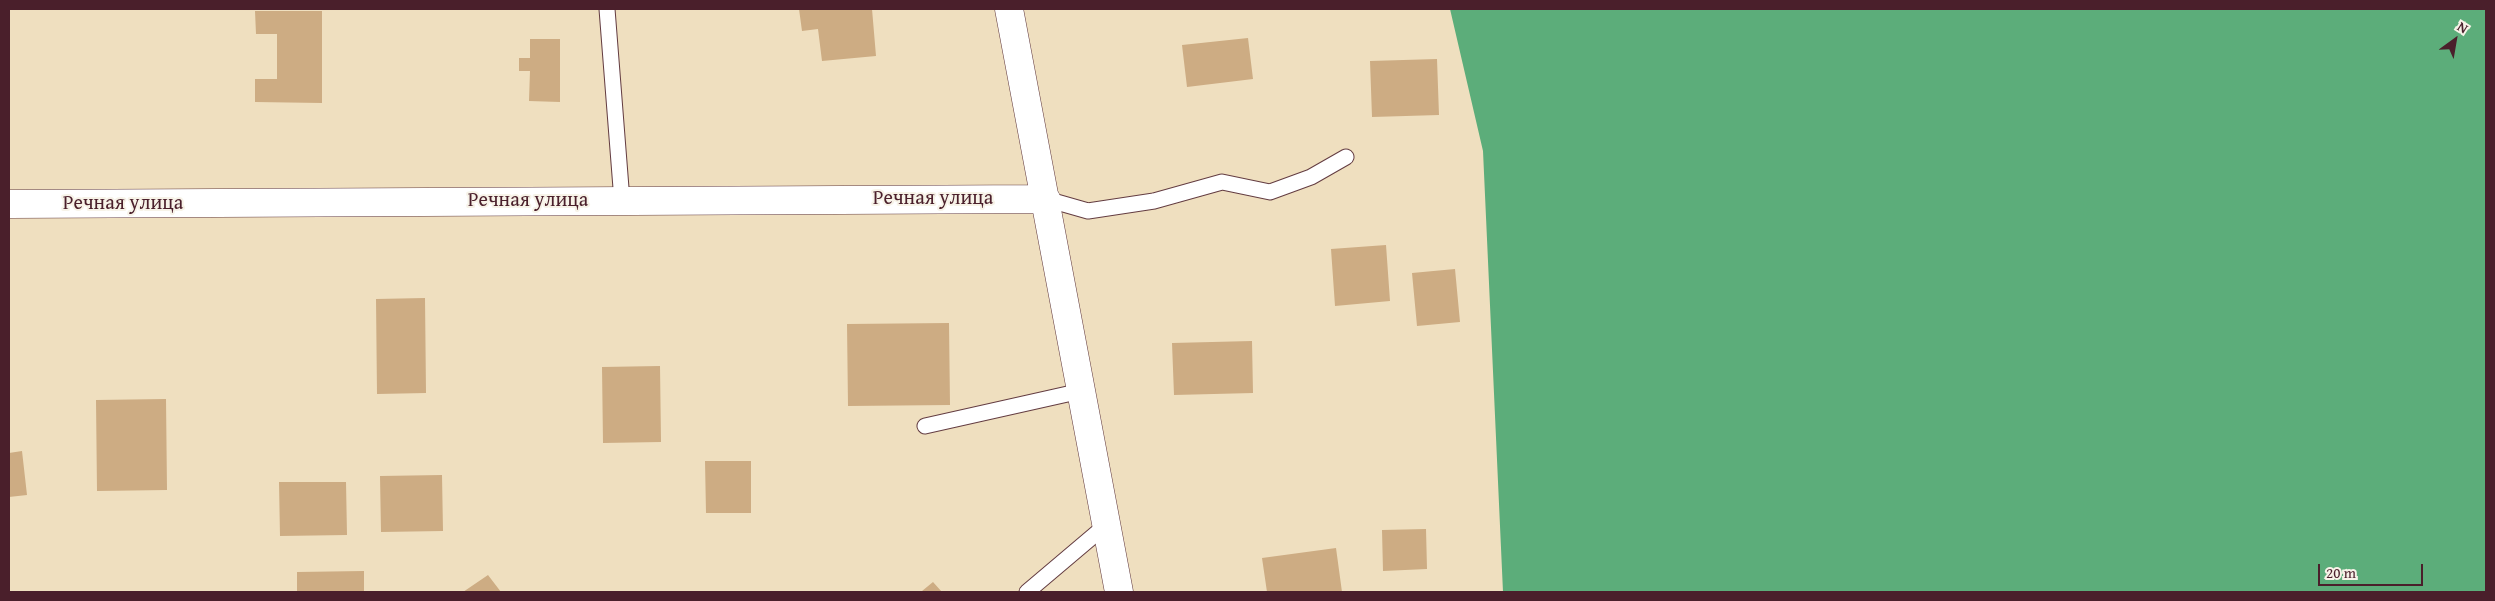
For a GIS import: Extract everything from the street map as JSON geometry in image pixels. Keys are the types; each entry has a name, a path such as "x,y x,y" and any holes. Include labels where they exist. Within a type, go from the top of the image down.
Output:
{"street":[{"path":"1010,9 1105,526 1119,592"},
{"name":"Речная улица","path":"9,204 1046,199"}],"lane":[{"path":"607,9 622,201"},
{"path":"1046,199 1088,211 1154,201 1222,182 1270,192 1311,177 1346,157"},
{"path":"925,426 1081,391"},
{"path":"1027,592 1105,526"}],"green space":[{"path":"1450,9 2486,9 2486,592 1503,592 1483,151"}],"building":[{"path":"799,9 872,9 876,56 822,61 818,29 802,31"},
{"path":"255,11 322,11 322,103 255,102 255,79 277,79 277,34 256,34"},
{"path":"1248,38 1253,79 1187,87 1182,45"},
{"path":"530,39 560,39 560,102 529,101 530,71 519,71 519,58 530,58"},
{"path":"1437,59 1439,115 1372,117 1370,61"},
{"path":"1386,245 1390,301 1335,306 1331,249"},
{"path":"1455,269 1460,322 1417,326 1412,273"},
{"path":"425,298 426,393 377,394 376,299"},
{"path":"949,323 950,405 848,406 847,324"},
{"path":"1252,341 1253,393 1174,395 1172,343"},
{"path":"660,366 661,442 603,443 602,367"},
{"path":"166,399 167,490 97,491 96,400"},
{"path":"22,451 27,495 9,497 9,453"},
{"path":"705,461 751,461 751,513 706,513"},
{"path":"442,475 443,531 381,532 380,476"},
{"path":"279,482 346,482 347,535 280,536"},
{"path":"1426,529 1427,569 1383,571 1382,530"},
{"path":"1336,548 1342,592 1267,592 1262,558"},
{"path":"364,571 364,592 297,592 297,572"},
{"path":"488,575 501,592 463,592"},
{"path":"933,582 942,592 922,591"}]}
